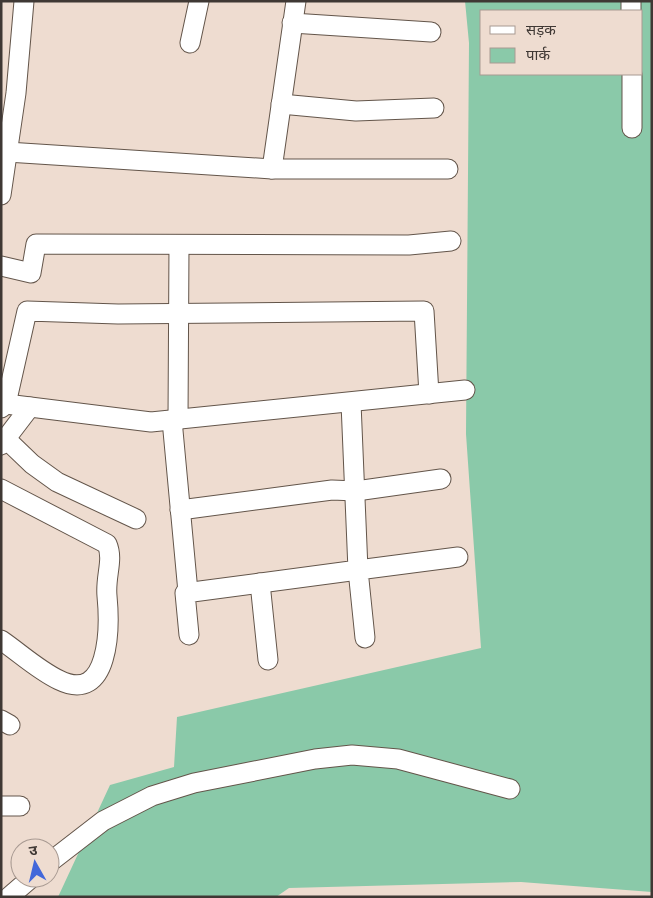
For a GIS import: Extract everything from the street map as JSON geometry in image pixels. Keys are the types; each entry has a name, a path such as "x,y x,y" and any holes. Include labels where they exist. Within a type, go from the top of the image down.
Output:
{"street":[{"path":"1,194 22,37 24,1"},
{"path":"190,43 199,1"},
{"path":"272,169 296,1"},
{"path":"292,23 431,32"},
{"path":"632,75 632,128"},
{"path":"281,104 356,111 434,108"},
{"path":"7,152 272,169 448,169"},
{"path":"1,266 31,272 36,244 409,245 452,242"},
{"path":"179,245 175,420 180,510 188,592 185,593 189,635"},
{"path":"429,394 424,311 178,313 27,311 3,406 30,407 151,422 351,403 465,390"},
{"path":"351,403 358,570 364,638"},
{"path":"30,407 4,442 57,482 136,519"},
{"path":"180,510 332,490 356,491 441,480"},
{"path":"1,489 107,544 111,554 105,582 109,617 107,634 100,671 90,682 73,685 58,680 1,640"},
{"path":"188,592 458,557"},
{"path":"260,583 268,660"},
{"path":"60,854 103,820 152,796 194,783 315,759 352,755 398,759 510,788"},
{"path":"1,806 20,806"},
{"path":"9,897 19,888"}],"green space":[{"path":"465,1 652,1 652,892 521,882 289,888 276,897 58,897 110,785 174,767 177,717 481,648 466,434 469,43"}]}
